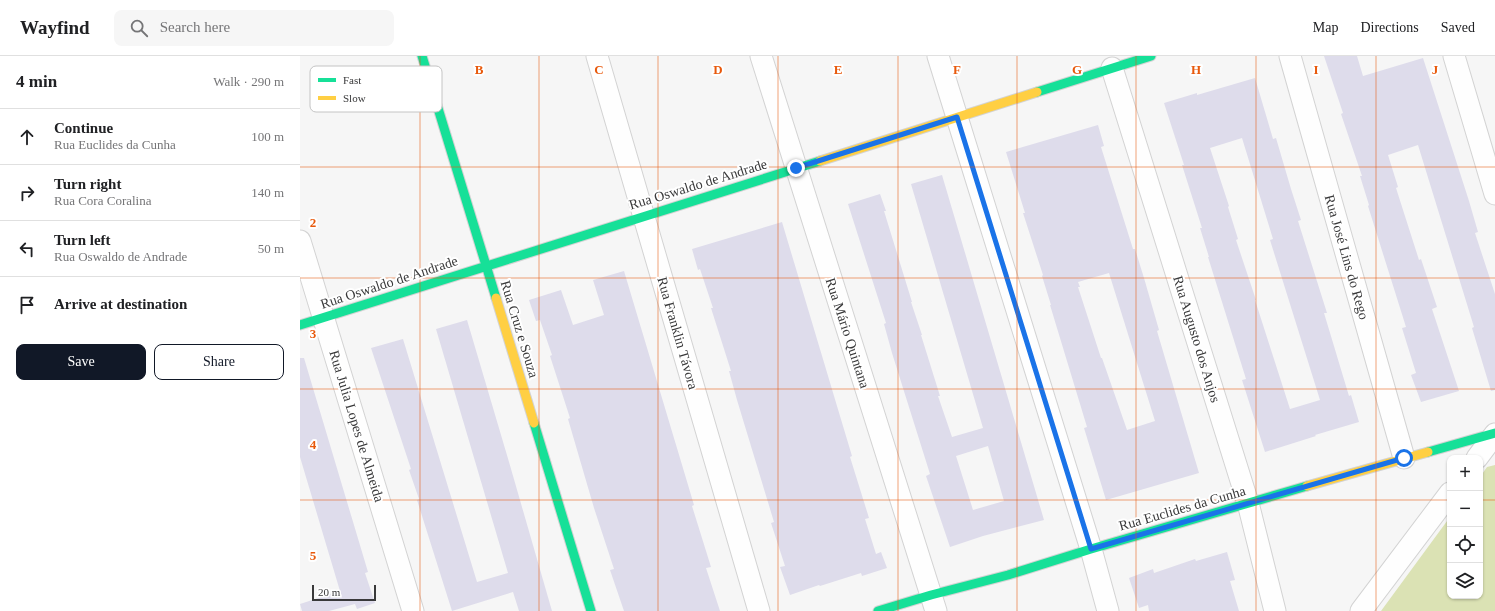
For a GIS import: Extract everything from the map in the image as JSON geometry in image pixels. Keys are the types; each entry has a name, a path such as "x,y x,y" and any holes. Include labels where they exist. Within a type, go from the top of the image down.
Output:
{"street":[{"name":"Rua Cruz e Souza","path":"422,56 425,66"},
{"name":"Rua Franklin Távora","path":"597,56 759,611"},
{"name":"Rua Mário Quintana","path":"761,56 933,603"},
{"path":"938,56 1091,549 1108,611"},
{"name":"Rua Oswaldo de Andrade","path":"300,325 1151,56"},
{"name":"Rua José Lins do Rego","path":"1290,56 1404,458"},
{"path":"1454,56 1495,194"},
{"name":"Rua Augusto dos Anjos","path":"1112,68 1248,503 1276,611"},
{"name":"Rua Cruz e Souza","path":"439,112 591,611"},
{"name":"Rua Julia Lopes de Almeida","path":"300,241 413,611"},
{"path":"1479,455 1495,433"},
{"name":"Rua Euclides da Cunha","path":"878,611 933,603 1008,575 1091,549 1495,433"},
{"path":"1361,611 1447,497"}],"green space":[{"path":"1495,465 1495,611 1381,611 1447,521 1447,599 1483,599 1483,473 1487,467"}],"building":[{"path":"1324,56 1357,56 1363,76 1423,58 1469,201 1478,232 1475,233 1495,294 1495,390 1491,391 1472,328 1474,327 1418,145 1388,155 1398,187 1396,188 1419,260 1421,259 1437,307 1432,309 1459,391 1421,402 1411,375 1416,373 1402,328 1406,327 1368,206 1369,205 1360,176 1362,176 1341,114 1343,113"},
{"path":"1255,78 1273,139 1276,138 1301,220 1298,221 1327,313 1324,313 1349,396 1351,395 1359,422 1265,452 1242,380 1246,379 1208,257 1200,228 1202,228 1182,165 1184,165 1164,103 1197,93 1197,95","holes":["1242,138 1273,239 1270,240 1320,400 1290,409 1236,240 1238,239 1228,207 1229,206 1210,148"]},
{"path":"1098,125 1104,146 1101,147 1133,249 1135,249 1144,278 1159,330 1157,331 1199,473 1106,500 1084,428 1087,427 1006,152","holes":["1109,273 1155,421 1127,430 1101,358 1078,287 1080,287 1078,282"]},
{"path":"942,175 1044,520 983,536 950,547 926,476 930,474 892,353 884,324 886,323 848,204 880,194 940,396 938,396 952,437 983,428 911,184","holes":["988,446 1004,501 973,510 956,456"]},
{"path":"782,222 852,456 850,457 869,518 865,519 876,554 881,552 887,568 862,576 861,573 790,595 780,567 785,566 771,523 774,522 737,400 729,371 731,371 711,308 713,308 700,269 698,270 692,249"},
{"path":"624,271 694,505 692,506 711,567 706,568 720,611 624,611 610,570 614,569 594,508 568,419 570,418 550,356 552,355 540,320 536,321 529,300 561,290 573,325 604,315 593,280"},
{"path":"467,320 552,611 519,611 513,592 452,611 417,500 419,499 409,470 411,469 371,348 403,339 477,582 508,573 436,329"},
{"path":"300,358 304,358 368,572 365,573 375,603 357,609 355,604 329,611 302,611 300,604 340,591 300,457"},
{"path":"1227,552 1235,580 1230,581 1239,611 1149,611 1148,605 1139,608 1129,578 1153,569 1154,573 1195,559 1196,561"}],"traffic: fast":[{"path":"422,56 425,66"},
{"path":"1037,92 1151,56"},
{"path":"439,112 496,298"},
{"path":"300,325 820,161"},
{"path":"534,423 591,611"},
{"path":"1428,452 1495,433"},
{"path":"878,611 931,595 1008,575 1091,549 1307,486"}],"traffic: slow":[{"path":"820,161 1037,92"},
{"path":"496,298 534,423"},
{"path":"1307,486 1428,452"}],"route":[{"path":"796,168 957,117 1091,549 1404,458"}]}
